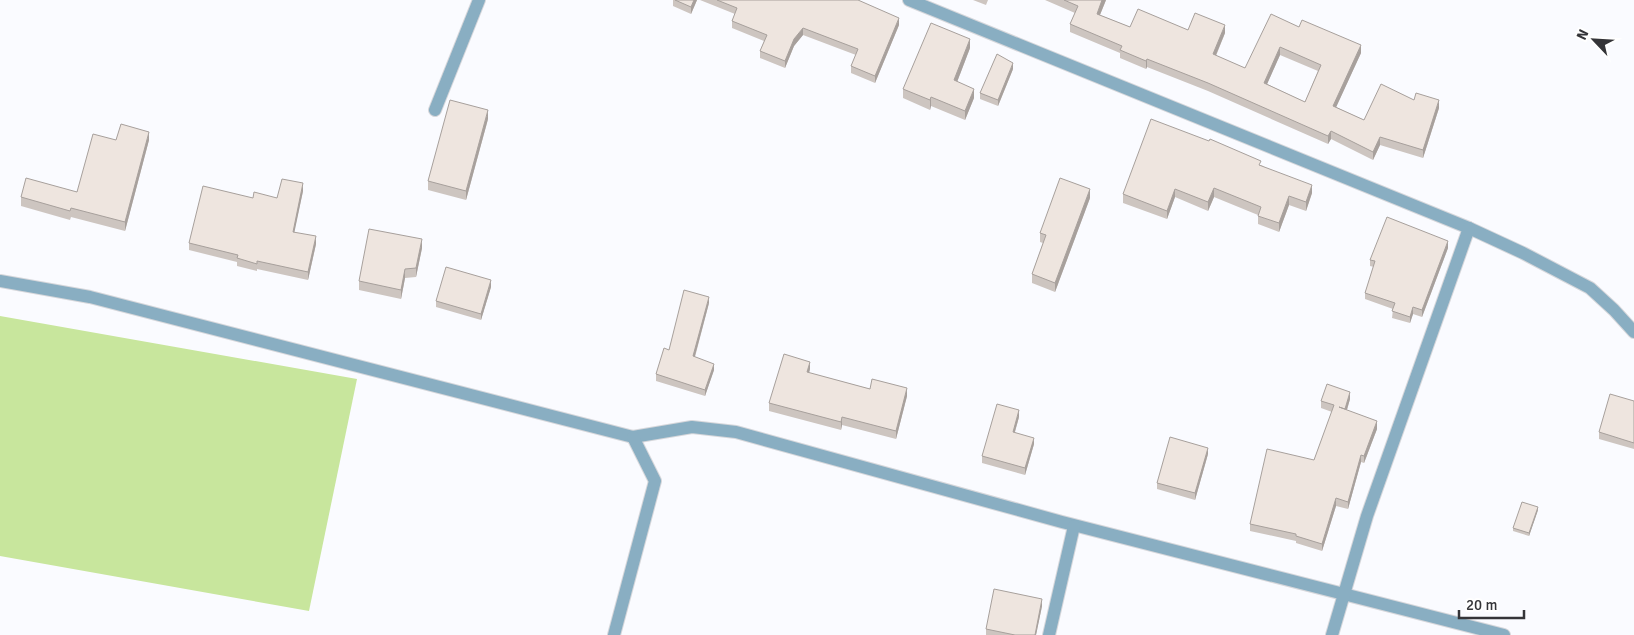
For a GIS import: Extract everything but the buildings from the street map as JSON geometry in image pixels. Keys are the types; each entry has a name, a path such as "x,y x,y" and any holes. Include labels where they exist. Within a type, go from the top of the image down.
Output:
{"street":[{"path":"435,110 479,0"},
{"path":"909,0 1468,228 1523,253 1590,288 1634,332"},
{"path":"1332,635 1367,516 1468,228"},
{"path":"0,281 90,296 633,437 692,427 736,432 1074,526 1504,635"},
{"path":"614,635 655,481 633,437"},
{"path":"1049,635 1074,526"}],"green space":[{"path":"0,316 357,379 309,611 0,556"}]}
